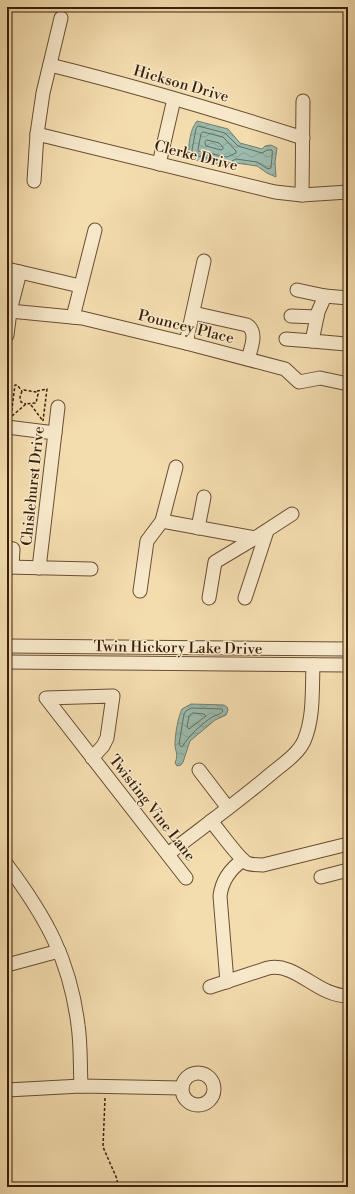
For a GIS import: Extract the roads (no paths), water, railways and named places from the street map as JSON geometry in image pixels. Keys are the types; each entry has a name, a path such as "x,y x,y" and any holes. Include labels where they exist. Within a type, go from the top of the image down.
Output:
{"street":[{"path":"34,181 43,93 61,18"},
{"name":"Hickson Drive","path":"50,65 117,82 303,138"},
{"path":"159,164 174,99"},
{"path":"302,195 303,101"},
{"name":"Clerke Drive","path":"38,134 266,190 302,195 348,192"},
{"path":"72,317 95,230"},
{"path":"186,343 204,261"},
{"path":"7,335 13,270 80,286"},
{"path":"297,290 325,296 348,298"},
{"path":"312,342 317,317 325,296"},
{"name":"Pouncey Place","path":"10,312 82,318 186,343 285,369 299,382 320,378 348,383"},
{"path":"193,312 247,325 252,328 254,334 248,359"},
{"path":"290,316 317,317"},
{"path":"286,339 346,344 348,346"},
{"name":"Chislehurst Drive","path":"39,568 52,427 58,407"},
{"path":"9,422 52,427"},
{"path":"140,591 147,541 162,521 176,467"},
{"path":"198,528 204,497"},
{"path":"209,598 215,562 267,531 292,514"},
{"path":"162,521 255,538"},
{"path":"245,598 267,531"},
{"path":"7,548 13,549 10,567 91,570"},
{"name":"Twin Hickory Lake Drive","path":"7,646 348,648"},
{"name":"Twin Hickory Lake Drive","path":"7,662 348,665"},
{"path":"168,854 292,757 304,743 308,731 311,710 313,665"},
{"name":"Twisting Vine Lane","path":"92,758 103,746 107,738 113,696 46,698 64,722 92,758 168,854 186,878"},
{"path":"199,770 228,808"},
{"path":"211,821 246,863 263,865 348,844"},
{"path":"227,982 220,896 223,884 229,872 243,860"},
{"path":"7,865 36,906 50,929 66,967 78,1025 81,1086"},
{"path":"321,877 348,870"},
{"path":"7,965 59,950"},
{"path":"210,987 268,968 282,968 287,969 324,990 336,995 348,996"},
{"path":"7,1090 81,1086 182,1088"}],"water":[{"path":"197,121 228,129 240,143 262,149 265,146 271,145 277,148 275,162 276,177 257,166 236,163 230,167 196,160 189,156 190,138"},
{"path":"191,704 224,705 228,710 226,715 215,720 190,741 183,762 181,765 177,766 175,763 177,755 175,744 178,721 182,709"}]}
